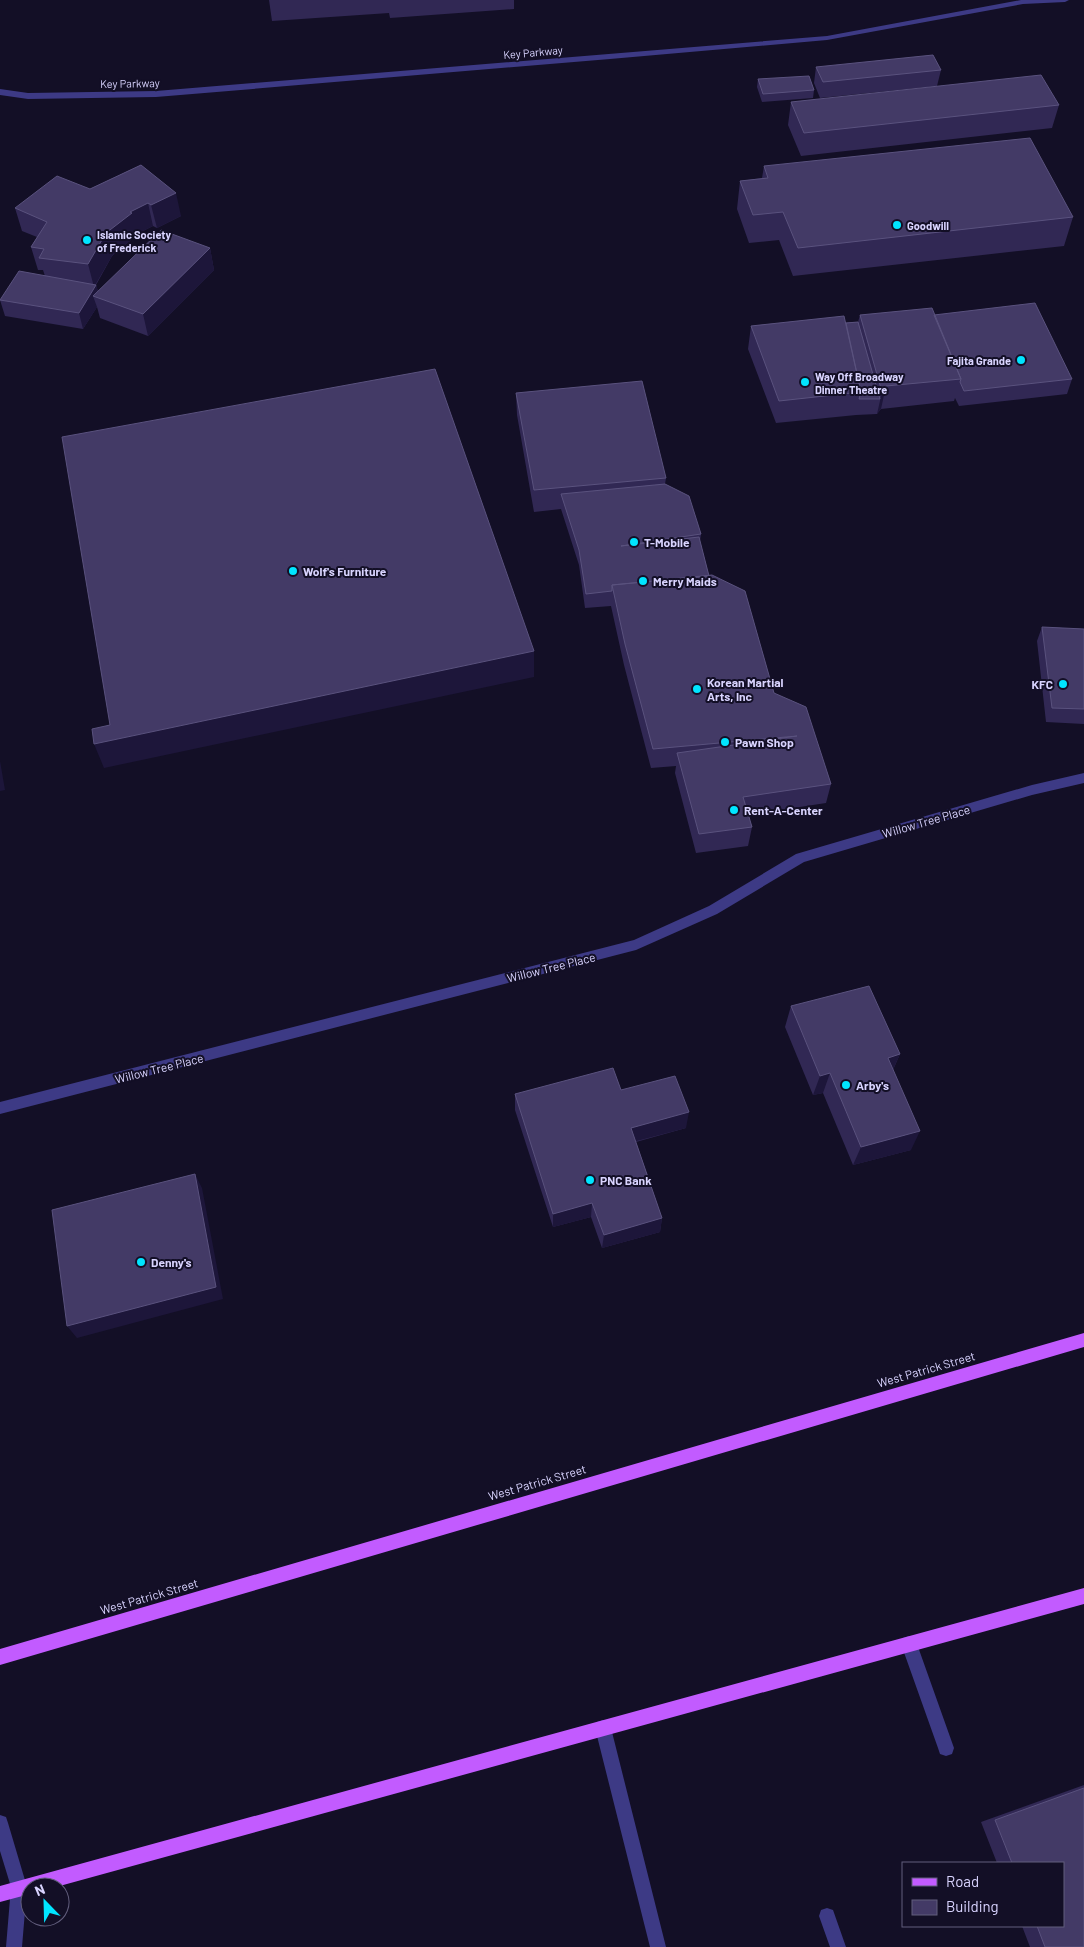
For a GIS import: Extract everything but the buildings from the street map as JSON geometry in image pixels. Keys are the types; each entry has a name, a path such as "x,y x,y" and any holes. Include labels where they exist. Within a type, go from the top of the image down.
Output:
{"main road":[{"name":"West Patrick Street","path":"0,1657 1084,1340"},
{"path":"0,1894 19,1887 1084,1596"}],"street":[{"name":"Key Parkway","path":"0,92 28,96 156,94 610,57 827,38 1023,2 1065,0"},
{"name":"Willow Tree Place","path":"0,1108 636,946 713,910 800,858 1032,790 1084,778"},
{"path":"908,1644 946,1748"},
{"path":"603,1728 658,1947"},
{"path":"0,1823 19,1887 14,1947"},
{"path":"828,1916 838,1947"}],"place":[{"name":"Goodwill","path":"897,225"},
{"name":"Islamic Society of Frederick","path":"87,240"},
{"name":"Fajita Grande","path":"1021,360"},
{"name":"Way Off Broadway Dinner Theatre","path":"805,382"},
{"name":"T-Mobile","path":"634,542"},
{"name":"Wolf's Furniture","path":"293,571"},
{"name":"Merry Maids","path":"643,581"},
{"name":"KFC","path":"1063,684"},
{"name":"Korean Martial Arts, Inc","path":"697,689"},
{"name":"Pawn Shop","path":"725,742"},
{"name":"Rent-A-Center","path":"734,810"},
{"name":"Arby's","path":"846,1085"},
{"name":"PNC Bank","path":"590,1180"},
{"name":"Denny's","path":"141,1262"}]}
